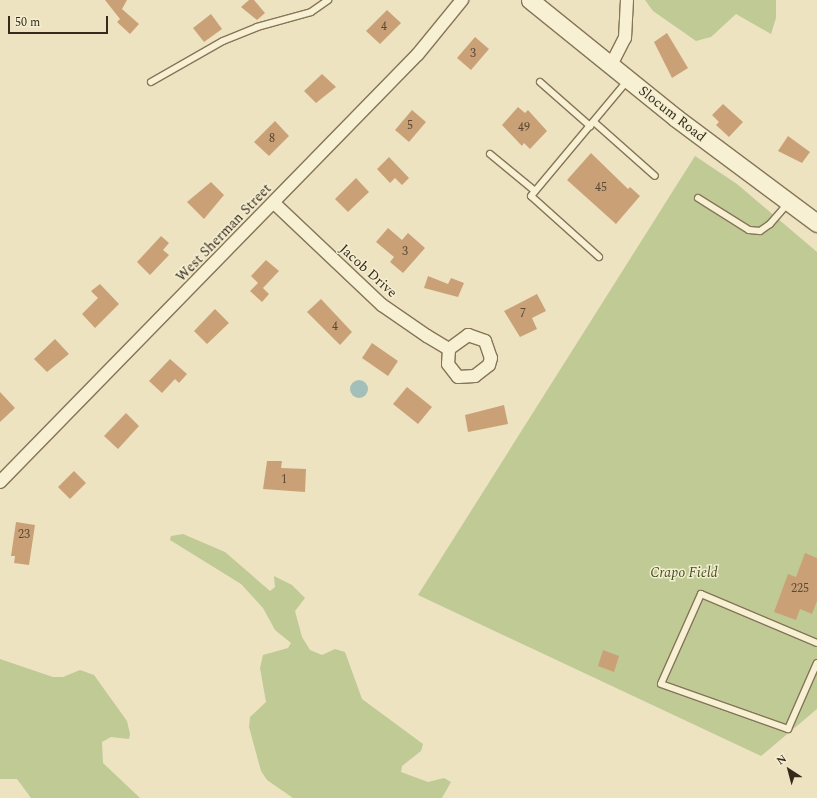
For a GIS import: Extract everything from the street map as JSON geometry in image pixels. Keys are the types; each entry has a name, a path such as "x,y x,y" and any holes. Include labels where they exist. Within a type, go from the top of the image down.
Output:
{"main road":[{"name":"Slocum Road","path":"530,0 628,80 790,201 817,223"}],"street":[{"name":"West Sherman Street","path":"0,482 274,204 418,54 462,0"},
{"path":"611,65 625,38 626,0"},
{"name":"Jacob Drive","path":"274,204 382,305 449,349"}],"lane":[{"path":"151,82 223,41 257,27 310,12 328,0"},
{"path":"599,257 531,196 628,80"},
{"path":"540,82 655,176"},
{"path":"490,154 535,191"},
{"path":"698,198 749,230 760,231 770,224 790,201"},
{"path":"817,643 701,594 660,684 788,729 817,662"}],"green space":[{"path":"645,0 776,0 776,18 771,34 736,14 711,37 696,41 653,11"},
{"name":"Crapo Field","path":"695,156 737,184 817,252 817,709 761,756 418,595"},
{"path":"183,534 225,552 270,591 275,587 274,576 292,585 305,598 295,611 302,637 310,650 322,655 335,649 345,652 362,699 423,744 421,751 402,766 401,772 428,782 444,778 451,782 442,798 293,798 267,780 261,771 249,727 250,717 266,702 260,668 263,655 288,648 291,643 275,630 263,608 241,584 170,540 171,536"},
{"path":"0,659 53,677 63,677 80,670 94,675 127,721 130,734 129,739 111,737 102,742 103,763 140,798 31,798 17,779 0,779"}],"water":[{"path":"355,380 363,380 368,385 366,396 363,398 355,398 350,393 350,385"}],"building":[{"path":"105,0 127,0 122,9 139,24 130,34 117,22 120,19"},
{"path":"249,0 254,0 265,13 257,20 241,7"},
{"path":"387,10 401,23 380,44 366,31"},
{"path":"211,14 222,29 204,42 193,28"},
{"path":"667,33 688,68 672,78 654,42"},
{"path":"475,37 489,49 471,70 457,58"},
{"path":"322,74 336,87 316,103 304,91"},
{"path":"723,104 743,122 729,137 716,125 719,122 712,115"},
{"path":"518,107 525,113 528,110 547,131 530,149 524,143 522,146 502,125"},
{"path":"412,110 426,122 409,142 395,130"},
{"path":"275,121 289,136 269,156 254,142"},
{"path":"788,136 810,152 802,163 778,151"},
{"path":"591,153 628,189 630,187 640,196 616,224 567,180"},
{"path":"389,157 409,178 402,185 395,178 390,183 377,169"},
{"path":"356,178 369,192 348,212 335,199"},
{"path":"211,182 224,195 204,219 187,202"},
{"path":"388,228 402,240 408,233 425,248 403,273 390,262 394,257 376,242"},
{"path":"161,236 169,243 163,250 169,255 150,275 137,262"},
{"path":"266,260 279,271 263,288 269,294 262,302 250,291 258,283 251,276"},
{"path":"428,276 448,284 451,278 464,283 458,297 424,288"},
{"path":"100,284 119,304 95,328 82,314 98,298 91,291"},
{"path":"537,294 546,311 532,318 537,329 520,337 504,311"},
{"path":"321,299 352,332 340,345 307,312"},
{"path":"215,309 229,323 207,344 194,331"},
{"path":"55,339 69,354 47,372 34,359"},
{"path":"372,343 398,361 388,376 362,358"},
{"path":"170,359 187,374 179,383 175,379 162,393 149,381"},
{"path":"407,387 432,407 418,424 393,404"},
{"path":"0,392 15,408 0,422"},
{"path":"504,405 508,424 468,432 465,415"},
{"path":"126,413 139,426 118,449 104,436"},
{"path":"267,461 282,461 281,468 306,469 305,492 263,489"},
{"path":"74,471 86,483 70,499 58,487"},
{"path":"16,522 35,525 29,565 14,563 15,556 11,556"},
{"path":"805,553 817,558 817,601 812,614 800,609 796,620 774,612 788,574 796,577"},
{"path":"603,650 619,656 614,672 598,666"}]}
